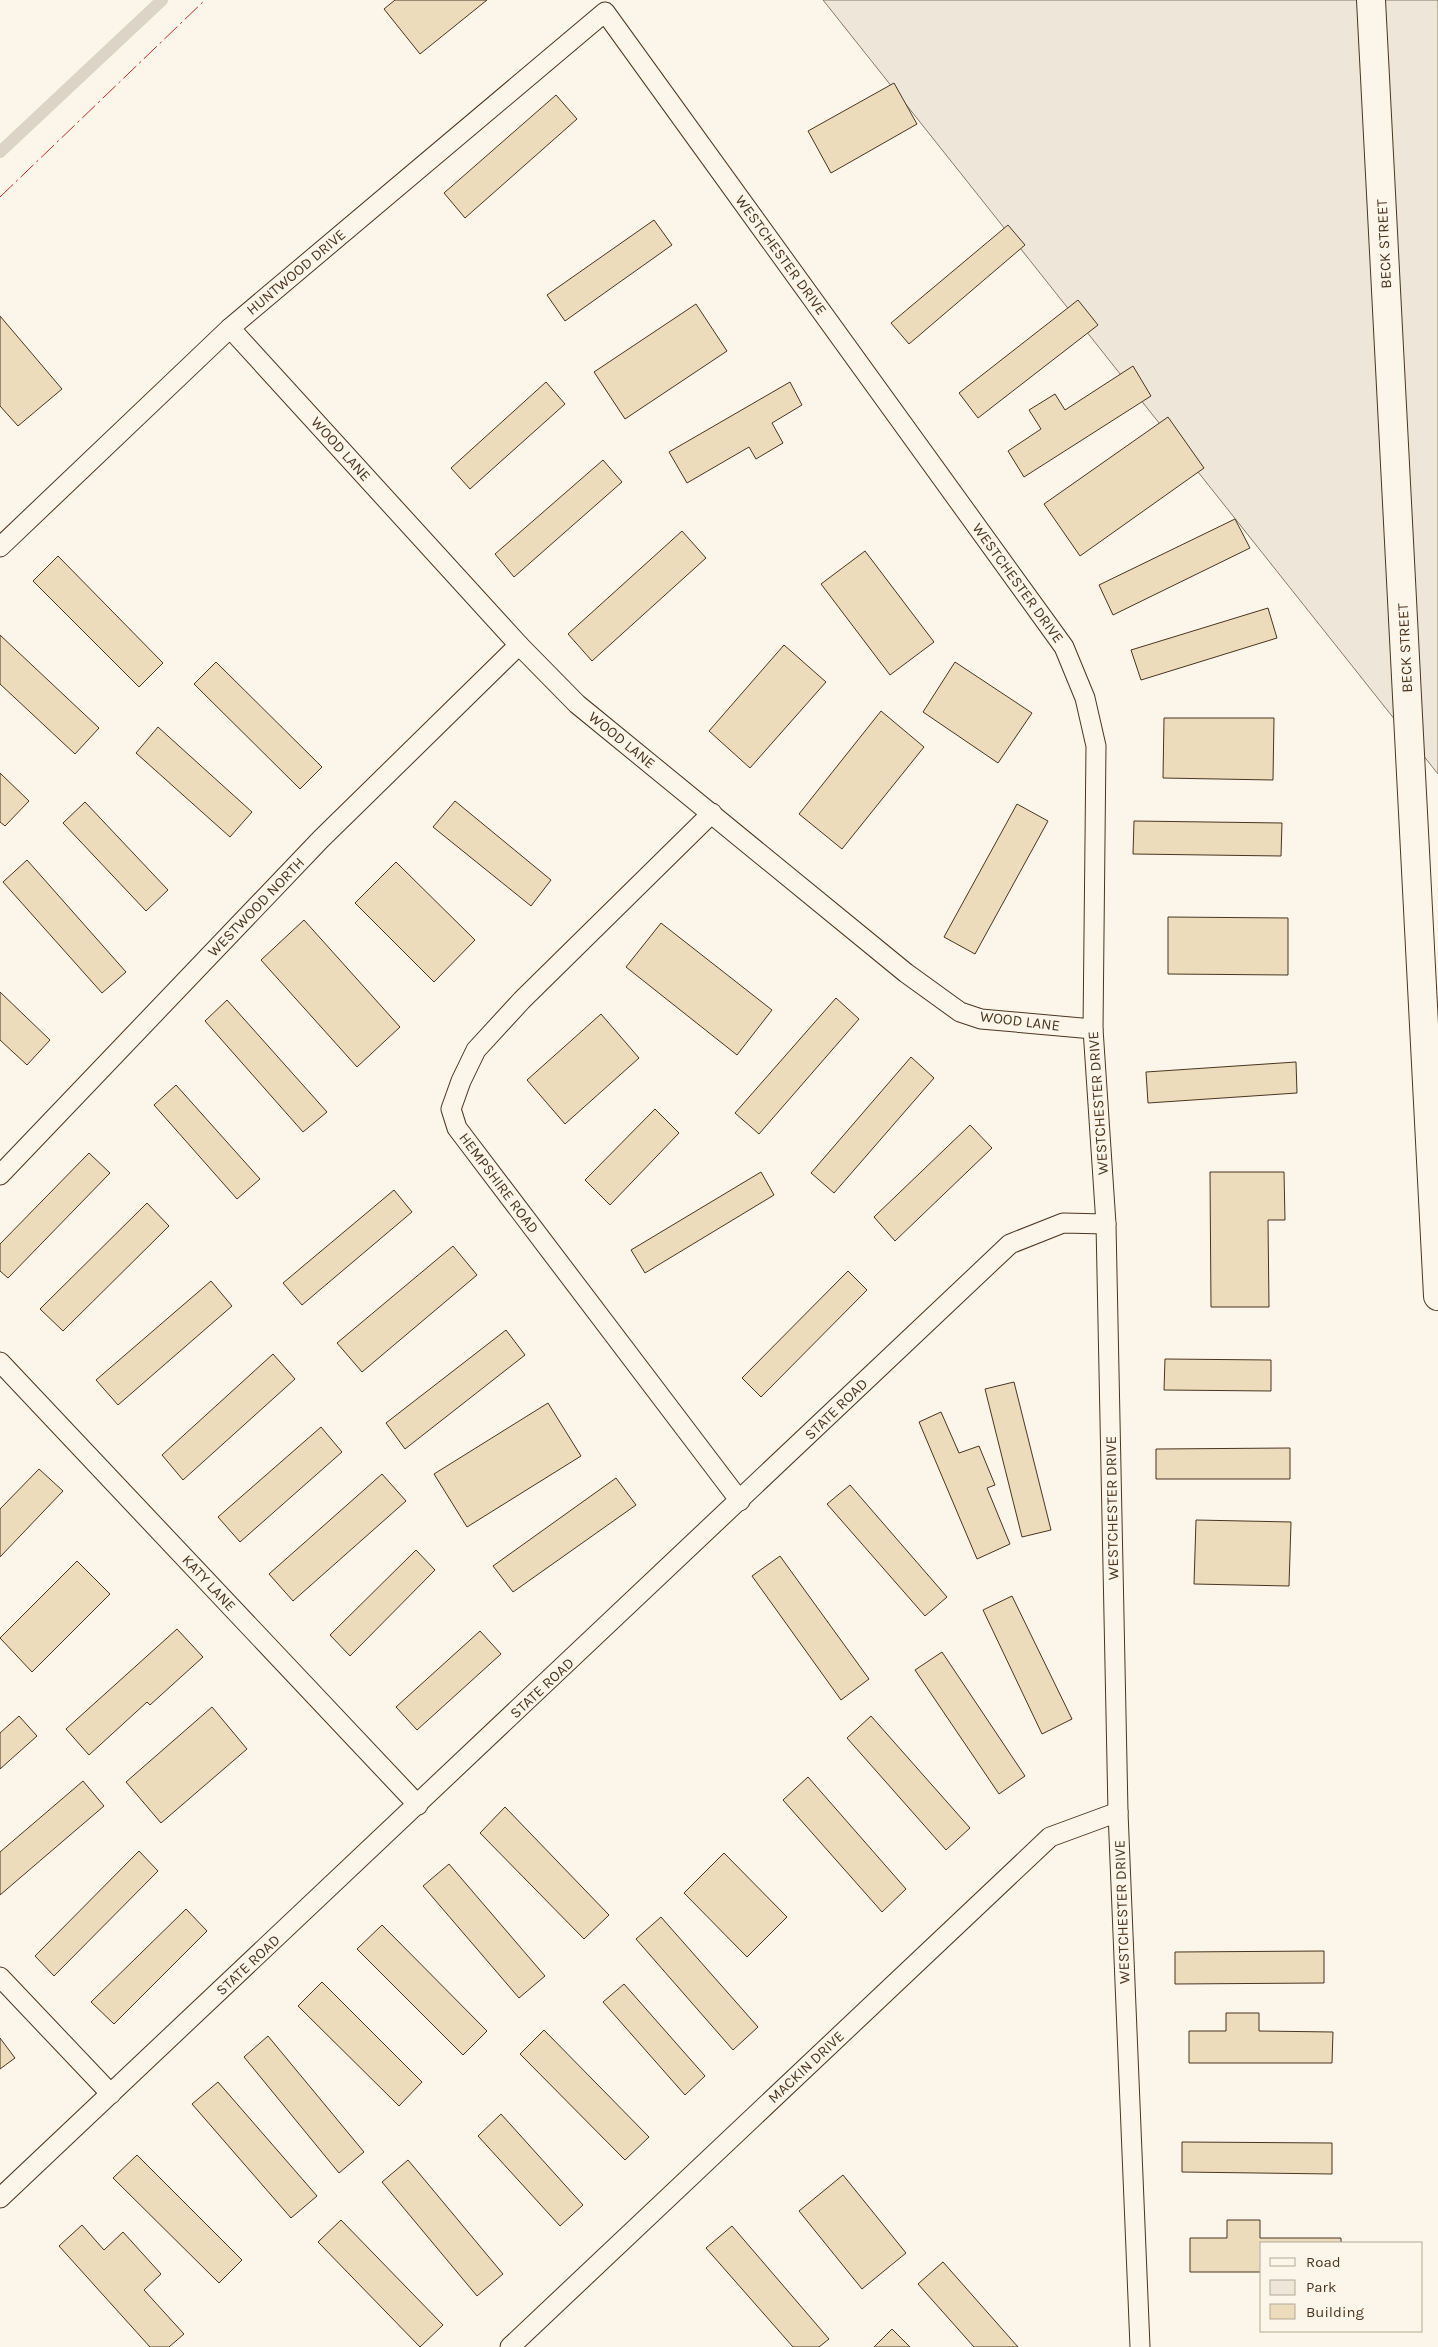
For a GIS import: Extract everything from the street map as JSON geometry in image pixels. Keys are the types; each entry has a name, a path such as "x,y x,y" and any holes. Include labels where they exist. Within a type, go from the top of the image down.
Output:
{"street":[{"name":"BECK STREET","path":"1371,0 1438,1296"}],"lane":[{"name":"HUNTWOOD DRIVE","path":"0,547 230,328 605,12"},
{"name":"WESTCHESTER DRIVE","path":"605,12 1064,647 1085,698 1096,746 1093,1029 1106,1224 1118,1812 1140,2347"},
{"name":"WOOD LANE","path":"230,328 519,645 577,704 906,973 960,1012 981,1019 1093,1029"},
{"name":"WESTWOOD NORTH","path":"0,1175 321,838 519,645"},
{"name":"HEMPSHIRE ROAD","path":"712,813 522,1000 476,1050 461,1080 451,1109 457,1128 740,1501"},
{"name":"STATE ROAD","path":"0,2198 1010,1244 1064,1224 1106,1224"},
{"name":"KATY LANE","path":"0,1362 418,1805"},
{"name":"MACKIN DRIVE","path":"510,2347 1050,1837 1118,1812"},
{"path":"0,1977 110,2094"}],"green space":[{"path":"823,0 1438,0 1438,774"}],"building":[{"path":"395,0 487,0 420,54 384,9"},
{"path":"894,83 917,124 831,173 808,131"},
{"path":"556,95 577,119 465,218 444,193"},
{"path":"654,220 672,245 565,321 547,295"},
{"path":"1008,225 1025,245 909,344 891,323"},
{"path":"1078,300 1098,325 978,418 959,393"},
{"path":"696,304 727,351 625,419 594,372"},
{"path":"0,316 62,389 18,426 0,406"},
{"path":"1133,366 1151,396 1024,477 1008,451 1041,429 1029,410 1055,394 1065,410"},
{"path":"546,382 565,404 470,489 451,468"},
{"path":"790,382 802,405 772,423 783,443 756,459 749,447 687,483 669,452"},
{"path":"1168,417 1204,468 1080,556 1044,504"},
{"path":"603,460 622,482 514,577 495,554"},
{"path":"1235,519 1250,548 1113,615 1099,585"},
{"path":"682,531 706,558 592,661 568,634"},
{"path":"865,551 934,642 890,675 821,584"},
{"path":"58,556 163,663 139,687 33,581"},
{"path":"1268,608 1277,638 1141,680 1131,650"},
{"path":"0,635 99,728 75,754 0,684"},
{"path":"784,645 826,682 750,768 709,731"},
{"path":"216,662 322,767 300,789 194,684"},
{"path":"955,662 1032,713 998,763 923,712"},
{"path":"881,711 924,747 842,849 799,814"},
{"path":"1164,718 1274,718 1273,780 1163,778"},
{"path":"158,727 252,812 230,837 136,753"},
{"path":"0,773 29,801 5,826 0,822"},
{"path":"455,801 551,880 531,906 433,827"},
{"path":"85,802 168,890 146,911 63,823"},
{"path":"1017,804 1048,821 975,954 944,937"},
{"path":"1134,821 1282,823 1281,856 1133,854"},
{"path":"27,860 126,972 102,993 3,882"},
{"path":"396,862 475,940 434,982 355,903"},
{"path":"1168,917 1288,918 1288,975 1168,974"},
{"path":"304,920 400,1027 357,1067 261,960"},
{"path":"661,923 772,1010 737,1055 626,967"},
{"path":"0,992 50,1040 27,1065 0,1040"},
{"path":"836,998 859,1019 759,1134 735,1113"},
{"path":"227,1000 327,1112 303,1132 205,1021"},
{"path":"601,1014 639,1058 565,1124 527,1080"},
{"path":"911,1057 934,1078 834,1193 811,1173"},
{"path":"1296,1062 1297,1093 1148,1103 1146,1072"},
{"path":"176,1085 260,1179 237,1199 154,1105"},
{"path":"655,1109 679,1133 610,1205 585,1180"},
{"path":"970,1125 992,1148 895,1241 874,1217"},
{"path":"89,1153 110,1173 8,1278 0,1271 0,1244"},
{"path":"761,1172 774,1195 645,1273 631,1250"},
{"path":"1210,1172 1284,1172 1285,1220 1268,1220 1269,1307 1211,1307"},
{"path":"394,1190 412,1212 302,1305 283,1283"},
{"path":"147,1203 169,1226 63,1331 40,1309"},
{"path":"453,1246 477,1275 362,1372 337,1343"},
{"path":"848,1271 867,1290 761,1397 742,1378"},
{"path":"211,1281 232,1306 118,1405 96,1380"},
{"path":"506,1330 525,1355 405,1449 386,1423"},
{"path":"273,1354 295,1379 183,1480 162,1455"},
{"path":"1165,1359 1271,1360 1271,1391 1164,1390"},
{"path":"1014,1382 1051,1530 1022,1537 985,1389"},
{"path":"548,1403 581,1456 467,1527 434,1474"},
{"path":"941,1412 959,1453 979,1446 995,1485 987,1488 1010,1544 977,1559 919,1422"},
{"path":"321,1427 342,1452 240,1542 218,1517"},
{"path":"1290,1448 1290,1479 1156,1479 1156,1449"},
{"path":"39,1469 63,1491 0,1557 0,1509"},
{"path":"382,1474 406,1501 293,1601 269,1574"},
{"path":"616,1478 636,1505 513,1592 493,1566"},
{"path":"850,1485 947,1597 925,1616 827,1504"},
{"path":"1196,1520 1291,1522 1289,1586 1194,1584"},
{"path":"416,1550 435,1570 350,1656 330,1635"},
{"path":"780,1556 869,1679 841,1700 752,1576"},
{"path":"77,1561 110,1594 32,1672 0,1638"},
{"path":"1012,1596 1072,1719 1042,1734 983,1610"},
{"path":"177,1629 203,1657 150,1705 147,1702 89,1755 66,1729"},
{"path":"480,1631 501,1654 417,1730 396,1707"},
{"path":"942,1652 1025,1776 999,1794 915,1670"},
{"path":"212,1707 247,1749 161,1823 126,1782"},
{"path":"19,1716 37,1736 0,1769 0,1733"},
{"path":"871,1716 970,1828 946,1850 847,1738"},
{"path":"808,1777 906,1889 882,1912 783,1800"},
{"path":"83,1781 104,1806 0,1895 0,1852"},
{"path":"505,1807 609,1915 584,1939 480,1833"},
{"path":"139,1851 158,1871 54,1976 35,1956"},
{"path":"724,1853 787,1917 747,1957 684,1893"},
{"path":"449,1864 545,1976 519,1998 423,1886"},
{"path":"186,1909 207,1931 114,2024 91,2002"},
{"path":"661,1917 758,2027 733,2050 636,1939"},
{"path":"382,1925 487,2031 463,2055 357,1949"},
{"path":"1324,1951 1324,1983 1175,1984 1175,1952"},
{"path":"322,1982 422,2082 399,2106 298,2006"},
{"path":"624,1984 705,2076 685,2095 603,2002"},
{"path":"1226,2013 1259,2013 1259,2031 1333,2032 1332,2063 1189,2063 1189,2031 1226,2031"},
{"path":"544,2030 649,2137 625,2160 520,2054"},
{"path":"268,2036 364,2152 339,2173 244,2057"},
{"path":"0,2038 15,2058 0,2069"},
{"path":"218,2082 317,2196 291,2218 192,2104"},
{"path":"501,2114 583,2205 560,2226 478,2136"},
{"path":"1182,2142 1332,2143 1332,2174 1182,2172"},
{"path":"137,2155 242,2260 219,2283 113,2178"},
{"path":"408,2160 503,2274 477,2296 382,2182"},
{"path":"843,2175 906,2253 862,2289 799,2211"},
{"path":"341,2220 443,2325 420,2347 318,2242"},
{"path":"1227,2220 1260,2220 1260,2238 1341,2238 1341,2242 1260,2242 1260,2272 1190,2272 1190,2238 1227,2238"},
{"path":"82,2225 104,2250 123,2232 161,2274 144,2290 184,2334 169,2347 150,2347 59,2246"},
{"path":"732,2226 829,2339 819,2347 793,2347 706,2248"},
{"path":"943,2262 1018,2347 974,2347 918,2284"},
{"path":"892,2329 910,2347 874,2347"}],"waterway":[{"path":"0,152 162,0"}],"power":[{"path":"0,197 205,0"}]}
